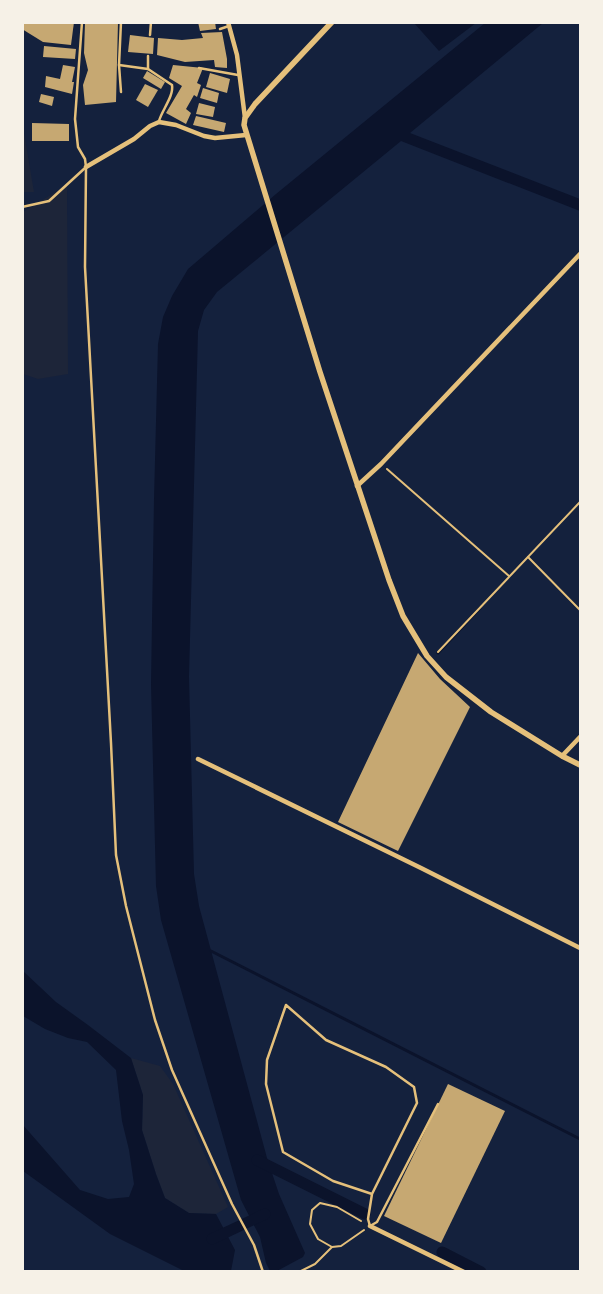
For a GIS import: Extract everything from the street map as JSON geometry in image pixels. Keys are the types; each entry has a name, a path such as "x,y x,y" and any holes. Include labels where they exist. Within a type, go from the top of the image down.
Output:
{"street":[{"path":"245,118 255,104 332,22"},
{"path":"228,24 236,55 246,135 357,486 403,616 427,656 446,677 491,712 580,765"},
{"path":"86,166 134,139 150,126 159,122 215,138 246,135"},
{"path":"357,486 381,464 580,254"},
{"path":"562,756 580,737"},
{"path":"198,760 412,863 580,948"},
{"path":"370,1226 464,1272"}],"lane":[{"path":"82,22 75,119 78,147 85,159 86,166 85,267 112,743 116,855 126,906 152,1010 169,1062 232,1204 254,1245 263,1272"},
{"path":"120,92 121,22"},
{"path":"150,35 151,22"},
{"path":"220,29 228,24"},
{"path":"148,56 148,69"},
{"path":"119,65 148,69 169,81 172,85 173,89 162,111 159,122"},
{"path":"199,68 238,75"},
{"path":"22,207 49,201 86,166"},
{"path":"372,1194 333,1181 283,1152 266,1084 267,1060 286,1005 326,1040 386,1067 414,1086 417,1103 372,1194 368,1219 370,1226 377,1222 438,1104"}],"path":[{"path":"381,464 509,576"},
{"path":"438,652 580,502"},
{"path":"528,558 580,610"},
{"path":"320,1203 336,1207 370,1226 341,1246 332,1247 318,1239 310,1224 312,1210 320,1203"},
{"path":"299,1272 315,1264 332,1247"}],"shaded area":[{"path":"414,23 476,23 439,51"},
{"path":"485,23 543,23 410,133 580,199 580,211 401,141 217,292 204,310 198,331 189,677 194,874 199,906 267,1158 279,1194 305,1253 303,1257 277,1271 270,1271 266,1263 260,1237 241,1200 161,920 156,886 151,684 158,344 163,317 172,296 188,269 276,194"},
{"path":"23,127 34,192 23,192"},
{"path":"67,185 68,374 38,379 23,374 23,212"},
{"path":"23,971 56,1002 131,1058 143,1095 142,1130 165,1198 189,1213 216,1214 235,1250 231,1271 184,1271 110,1234 23,1171 23,1125 80,1190 108,1199 129,1197 134,1184 122,1121 116,1070 87,1042 68,1038 45,1029 23,1016"},
{"path":"131,1058 160,1066 173,1084 228,1207 216,1214 189,1213 165,1198 142,1130 143,1095"}],"building":[{"path":"22,22 74,22 71,45 43,42 22,29"},
{"path":"118,22 116,102 85,105 83,85 88,70 84,53 85,23"},
{"path":"198,22 215,22 216,29 200,31"},
{"path":"222,32 227,68 215,67 214,60 185,62 157,55 158,38 182,40 203,38 201,33"},
{"path":"130,35 154,38 153,54 128,52"},
{"path":"44,46 76,49 75,59 43,57"},
{"path":"63,65 75,67 72,94 45,87 46,76 60,79"},
{"path":"173,65 203,68 197,83 201,85 197,97 194,95 186,109 191,113 186,124 166,113 182,86 169,78"},
{"path":"147,71 165,82 161,89 143,78"},
{"path":"210,73 230,79 227,93 206,87"},
{"path":"145,84 158,90 148,107 136,100"},
{"path":"203,88 219,93 217,103 200,98"},
{"path":"41,94 54,97 52,106 39,102"},
{"path":"199,103 215,107 213,117 196,114"},
{"path":"196,116 226,123 224,132 193,125"},
{"path":"32,123 69,124 69,141 32,141"},
{"path":"418,653 440,679 470,707 398,851 338,822"},
{"path":"448,1084 505,1111 441,1243 384,1216"}],"waterway":[{"path":"438,653 480,608"},
{"path":"211,951 580,1139"},
{"path":"257,1160 365,1214"},
{"path":"212,1239 265,1214"},
{"path":"442,1252 481,1272"}]}
